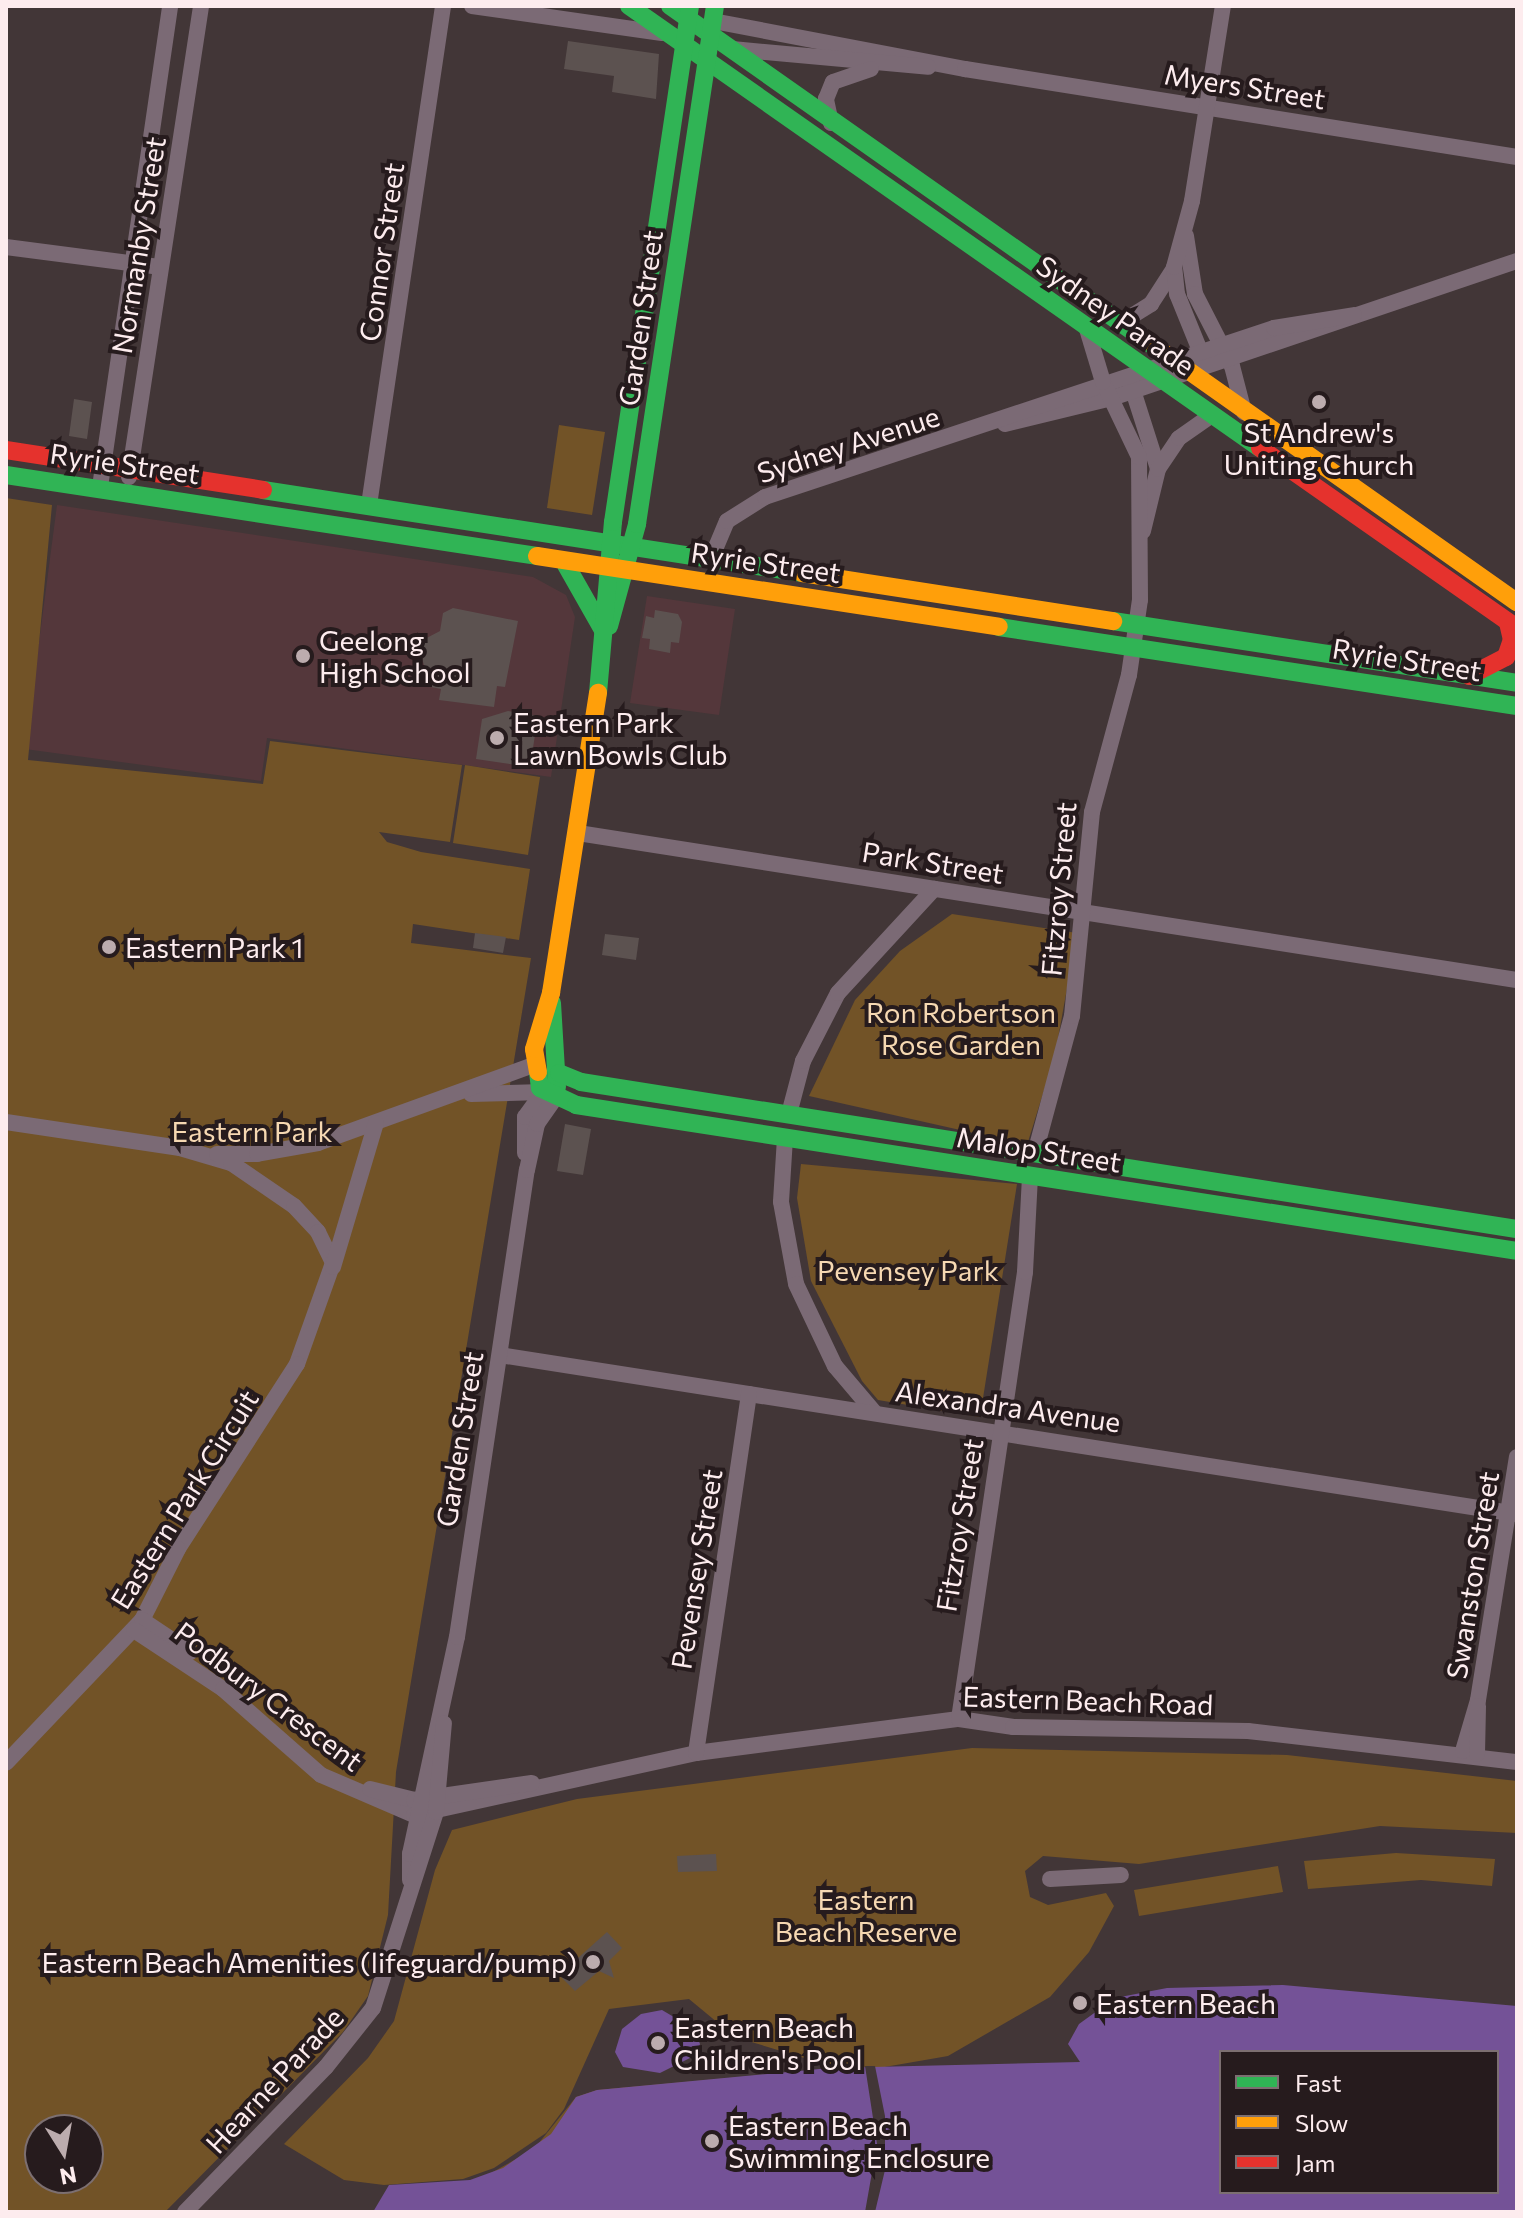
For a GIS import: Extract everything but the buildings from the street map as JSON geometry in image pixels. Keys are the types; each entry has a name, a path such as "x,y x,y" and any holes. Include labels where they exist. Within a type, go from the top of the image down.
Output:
{"street":[{"name":"Normanby Street","path":"100,487 170,6"},
{"name":"Normanby Street","path":"128,491 201,6"},
{"name":"Connor Street","path":"369,505 443,6"},
{"path":"472,6 538,12 675,39"},
{"name":"Sydney Parade","path":"629,6 675,39 714,37 831,125 1119,324 1173,361 1199,370 1244,412 1517,602"},
{"name":"Sydney Parade","path":"670,6 689,13 714,37 1087,329 1136,379 1161,382 1513,625"},
{"path":"1119,324 1151,304 1174,267 1186,231 1223,6"},
{"name":"Garden Street","path":"533,1065 551,993 578,833 606,635 607,570 675,108 675,39 689,13"},
{"name":"Garden Street","path":"606,635 628,572 633,547 699,112 714,37"},
{"name":"Myers Street","path":"714,37 889,66 965,69"},
{"name":"Myers Street","path":"714,37 965,69 1517,157"},
{"path":"831,125 826,99 833,82 889,66"},
{"path":"675,108 699,112"},
{"path":"1186,231 1195,294 1229,361 1244,412"},
{"path":"6,247 161,267"},
{"name":"Sydney Avenue","path":"1495,272 1517,261"},
{"path":"1174,267 1177,294 1200,351 1199,370"},
{"name":"Sydney Avenue","path":"1161,382 1229,361 1354,315 1517,268"},
{"path":"648,289 672,293"},
{"name":"Sydney Avenue","path":"984,427 1112,398 1136,379 1200,351 1291,324 1354,315"},
{"name":"Fitzroy Street","path":"959,1719 1028,1253 1030,1175 1072,1016 1096,789 1136,636 1141,539 1139,457 1103,382 1087,329"},
{"path":"1136,379 1158,469"},
{"name":"Sydney Avenue","path":"711,559 724,526 750,503 984,427 1103,382 1136,379"},
{"name":"Fitzroy Street","path":"1141,539 1158,469 1179,438 1211,416"},
{"path":"627,429 652,433"},
{"name":"Ryrie Street","path":"6,450 711,559 1517,706"},
{"name":"Ryrie Street","path":"6,475 365,527 566,565 1517,683"},
{"path":"365,527 369,505"},
{"path":"566,565 606,635"},
{"path":"1468,676 1506,657 1513,625"},
{"name":"Park Street","path":"578,833 1517,980"},
{"path":"874,1412 835,1366 796,1284 781,1202 785,1138 803,1061 838,993 934,889"},
{"name":"Garden Street","path":"430,1805 527,1170 537,1124 559,1073 551,993"},
{"path":"6,1122 203,1153 275,1152 376,1123 533,1065 548,1096 454,1096"},
{"name":"Malop Street","path":"559,1073 686,1098 1517,1229"},
{"name":"Malop Street","path":"548,1096 682,1123 1517,1251"},
{"path":"682,1123 686,1098"},
{"name":"Eastern Park Circuit","path":"6,1763 138,1625 178,1549 285,1385 332,1270 376,1123"},
{"path":"203,1153 238,1167 294,1206 325,1243 332,1270"},
{"name":"Alexandra Avenue","path":"500,1355 1513,1513"},
{"name":"Pevensey Street","path":"696,1753 749,1394"},
{"name":"Swanston Street","path":"1470,1753 1513,1513 1517,1457"},
{"name":"Podbury Crescent","path":"138,1625 223,1689 321,1775 430,1805"},
{"name":"Eastern Beach Road","path":"430,1805 696,1753 959,1719 1013,1727 1248,1731 1470,1753 1517,1762"},
{"name":"Hearne Parade","path":"185,2212 364,2022 384,1984 430,1805"},
{"path":"1050,1879 1121,1875"}],"shaded area":[{"name":"Geelong High School","path":"57,505 533,577 566,595 575,617 551,777 267,738 261,781 25,749"},
{"path":"647,596 735,609 719,715 630,703"},
{"path":"1283,1985 1517,2006 1517,2212 373,2212 389,2185 470,2180 503,2168 551,2134 576,2097 597,2090 830,2068 1080,2062 1068,2044 1079,2024 1115,1998 1167,1988"},
{"name":"Eastern Beach Children's Pool","path":"662,2010 694,2029 700,2044 696,2055 660,2073 623,2067 615,2052 622,2029 641,2014"}],"green space":[{"path":"559,425 605,432 592,515 547,508"},
{"name":"Eastern Park","path":"6,498 52,505 28,760 263,784 270,741 462,765 450,842 379,832 387,842 421,852 530,869 519,940 413,924 411,943 531,958 396,1772 388,1915 368,1996 343,2032 165,2212 6,2212"},
{"path":"465,765 540,777 528,855 453,843"},
{"name":"Ron Robertson Rose Garden","path":"952,914 1077,933 1055,1055 1027,1145 809,1096 855,1000 900,951"},
{"name":"Pevensey Park","path":"801,1164 1017,1184 980,1417 878,1400 862,1381 811,1281 797,1198"},
{"name":"Eastern Beach Reserve","path":"972,1748 1287,1755 1517,1781 1517,1833 1380,1826 1139,1864 1043,1856 1025,1871 1030,1897 1048,1905 1106,1893 1114,1906 1089,1952 1050,1997 948,2056 873,2069 491,2173 534,2149 576,2097 597,2090 837,2068 735,2037 689,1999 609,2009 564,2109 546,2133 494,2168 463,2179 384,2185 344,2180 284,2144 368,2058 394,2021 435,1870 452,1830 577,1799"},
{"path":"1396,1853 1495,1859 1492,1886 1421,1880 1308,1889 1304,1861"},
{"path":"1278,1866 1283,1892 1139,1916 1134,1890"}],"pier":[{"path":"865,2066 875,2066 885,2116 885,2170 875,2212 865,2212 877,2144"}],"traffic: fast":[{"path":"629,6 1260,448"},
{"path":"670,6 1155,347"},
{"path":"598,693 613,522 690,6"},
{"path":"609,626 637,524 715,6"},
{"path":"6,475 537,556"},
{"path":"263,490 802,573"},
{"path":"566,565 603,630"},
{"path":"1113,621 1517,683"},
{"path":"999,627 1517,706"},
{"path":"552,1003 557,1087"},
{"path":"538,1072 540,1088 576,1105 1517,1251"},
{"path":"559,1073 581,1082 1517,1229"}],"traffic: slow":[{"path":"1155,347 1517,602"},
{"path":"537,556 999,627"},
{"path":"802,573 1113,621"},
{"path":"538,1072 534,1049 551,993 598,693"}],"traffic: jam":[{"path":"1260,448 1517,628"},
{"path":"6,450 263,490"},
{"path":"1469,676 1506,657 1512,640 1508,622"}],"place":[{"name":"St Andrew's Uniting Church","path":"1319,402"},
{"name":"Geelong High School","path":"303,656"},
{"name":"Eastern Park Lawn Bowls Club","path":"497,738"},
{"name":"Eastern Park 1","path":"109,947"},
{"name":"Eastern Beach Amenities (lifeguard/pump)","path":"593,1962"},
{"name":"Eastern Beach","path":"1080,2003"},
{"name":"Eastern Beach Children's Pool","path":"658,2043"},
{"name":"Eastern Beach Swimming Enclosure","path":"712,2141"}]}
